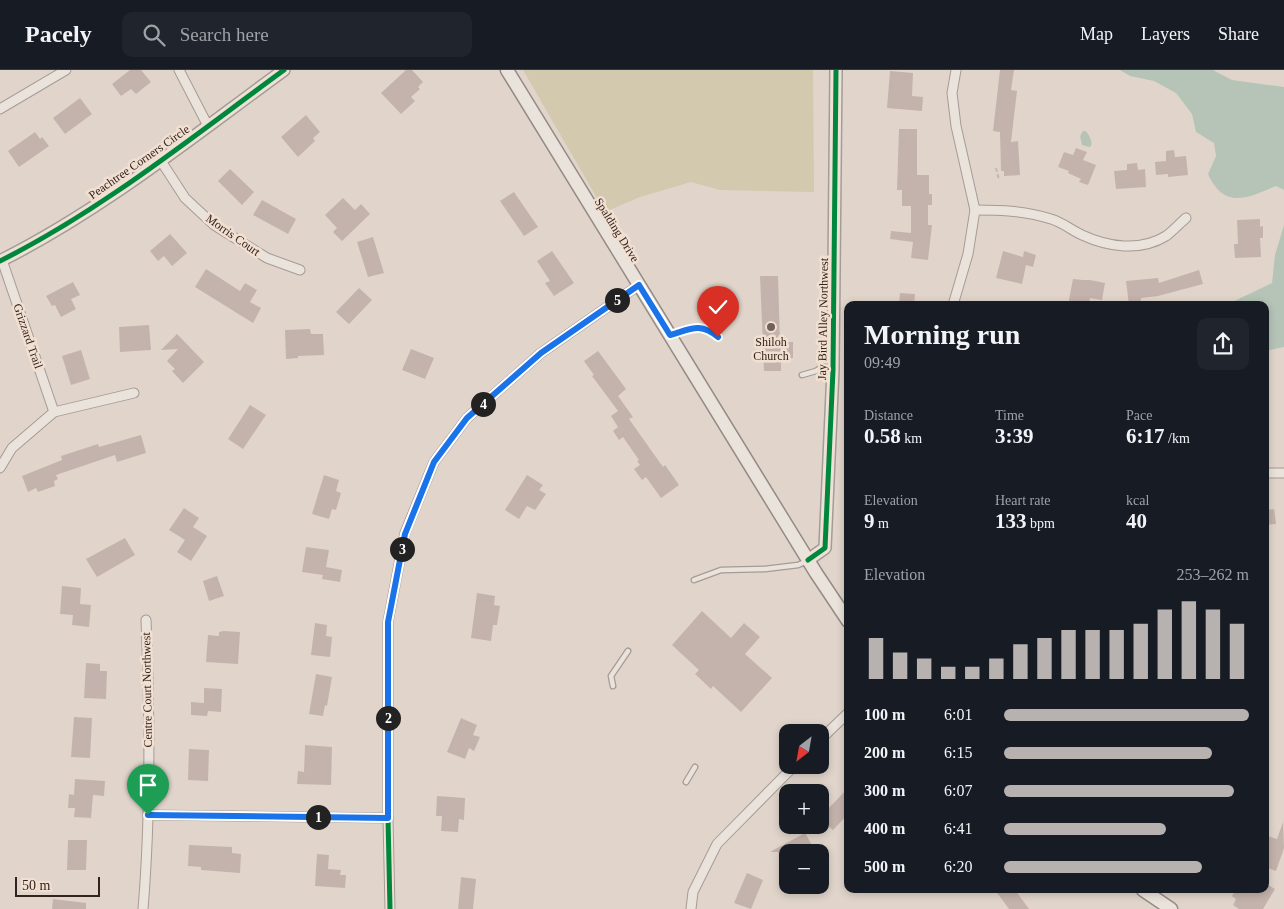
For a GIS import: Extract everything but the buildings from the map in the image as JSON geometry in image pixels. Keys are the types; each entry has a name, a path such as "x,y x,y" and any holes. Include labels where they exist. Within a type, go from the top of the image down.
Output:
{"main road":[{"name":"Spalding Drive","path":"507,70 808,560 844,615"},
{"path":"1147,893 1171,909"}],"street":[{"path":"0,108 66,70"},
{"path":"179,70 208,126"},
{"name":"Peachtree Corners Circle","path":"1,260 75,218 161,161 284,70"},
{"name":"Jay Bird Alley Northwest","path":"808,560 825,548 833,370 836,70"},
{"path":"954,301 968,254 975,210 956,126 952,92 956,70"},
{"name":"Morris Court","path":"161,161 185,198 214,225 267,258 300,270"},
{"path":"975,210 1005,210 1032,213 1054,219 1100,243 1127,247 1166,236 1186,218"},
{"name":"Grizzard Trail","path":"1,260 54,412"},
{"path":"390,909 388,622 405,534 434,462 467,418 541,353 639,285"},
{"path":"0,468 12,448 54,412 134,393"},
{"path":"1269,473 1284,474"},
{"name":"Centre Court Northwest","path":"143,909 148,815 146,620"},
{"path":"829,731 844,717"},
{"path":"692,909 693,892 717,844 786,774"},
{"path":"148,815 388,818"}],"lane":[{"path":"708,328 709,310"},
{"path":"670,335 695,328 708,328 718,337"},
{"path":"802,374 816,372 824,366 833,370"},
{"path":"694,580 721,570 765,569 798,565 808,560"},
{"path":"613,686 611,676 628,651"},
{"path":"686,782 695,767"}],"path":[{"path":"996,168 999,180"}],"shaded area":[{"path":"523,70 813,70 814,192 720,190 691,182 640,197 605,212"},
{"path":"1120,70 1213,70 1232,80 1284,87 1284,190 1276,186 1256,194 1238,198 1229,197 1221,193 1208,174 1216,156 1214,143 1196,132 1192,114 1176,93 1154,81 1130,76"},
{"path":"1083,131 1090,138 1091,146 1089,147 1082,145 1080,136"},
{"path":"1284,225 1284,347 1269,350 1269,301 1234,301 1272,283 1275,255"}],"cycle path":[{"path":"0,261 38,241 146,172 284,70"},
{"path":"808,560 825,548 833,370 836,70"},
{"path":"390,909 388,622 405,533 434,462 467,418 541,353 639,285"}],"place":[{"name":"Shiloh Church","path":"771,327"}],"route":[{"path":"148,815 388,818 388,622 405,534 434,462 459,427 491,396 541,353 639,285 670,335 695,328 708,328 718,337"}]}
